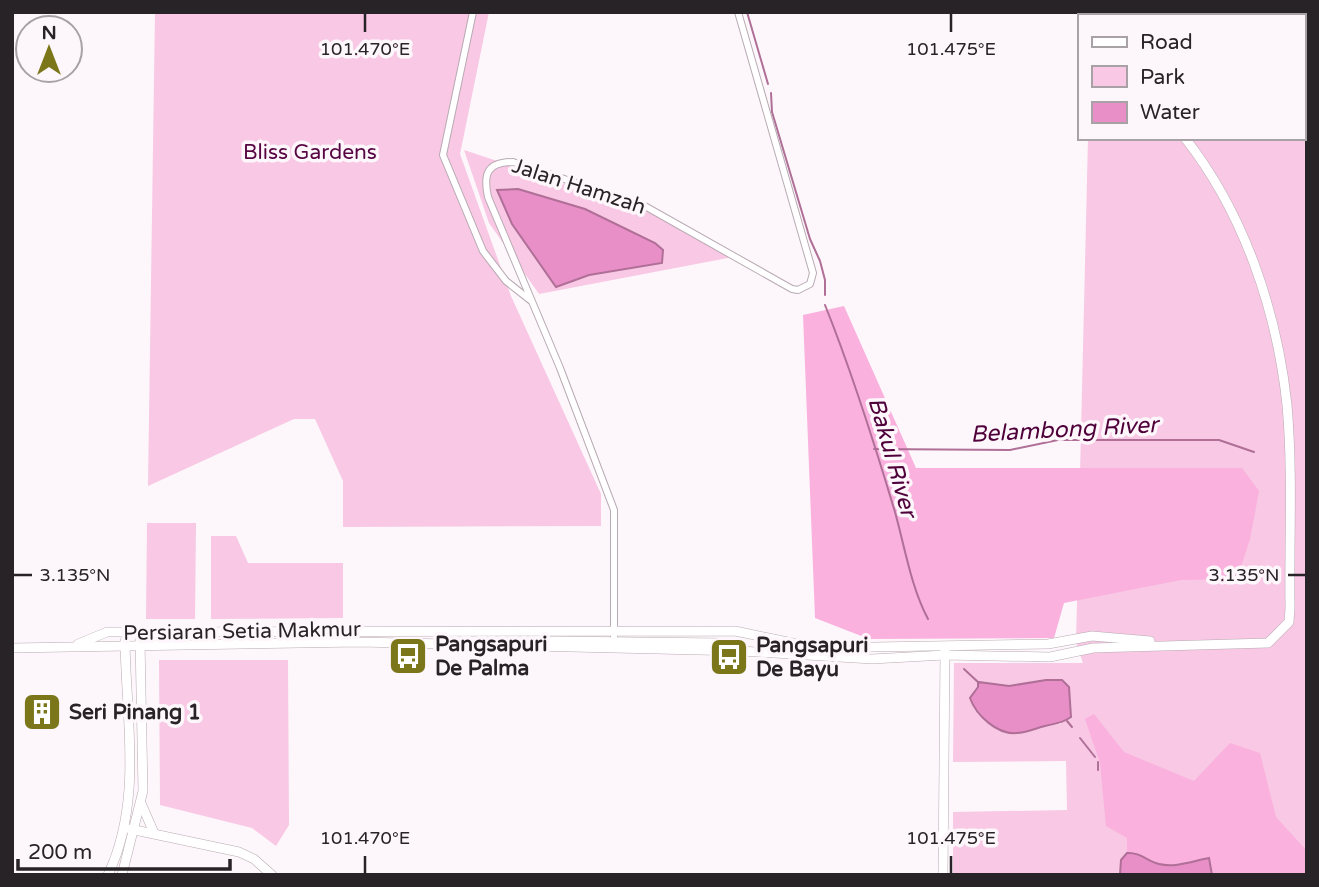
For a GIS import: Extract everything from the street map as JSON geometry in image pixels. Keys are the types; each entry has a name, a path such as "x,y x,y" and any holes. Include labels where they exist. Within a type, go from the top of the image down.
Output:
{"street":[{"path":"473,12 443,155 483,251 506,281 532,301"},
{"name":"Jalan Hamzah","path":"614,641 614,510 488,197 485,174 489,167 498,162 528,167 643,205 792,289 798,290 810,284 813,273 738,12"},
{"name":"Persiaran Setia Makmur","path":"71,647 107,632 614,629 735,631 817,648 945,650 1049,657 1093,648 1268,643 1289,622 1290,608 1289,434 1280,358 1268,306 1241,230 1212,176 1186,140"},
{"path":"108,875 123,828 131,781 125,632"},
{"path":"122,875 141,801 143,773 140,632"},
{"path":"537,648 554,641 723,642 741,651"},
{"name":"Persiaran Setia Makmur","path":"12,648 359,642 741,651 872,659 945,650"},
{"path":"943,875 945,650"},
{"path":"141,801 153,833"},
{"path":"123,828 239,852 254,859 272,875"},
{"path":"131,846 153,833"}],"green space":[{"name":"Bliss Gardens","path":"155,12 489,12 460,154 511,296 601,494 601,526 343,527 343,481 315,419 294,419 148,486"},
{"path":"1307,16 1307,875 953,875 953,812 1067,810 1066,761 953,762 954,663 1083,663 1076,642 1088,140 1305,140","holes":["1046,680 1061,724 1046,725 974,690 982,684 1009,686"]},
{"path":"464,150 656,214 733,257 539,294 489,223","holes":["518,189 585,209 662,263 589,275 556,287 512,224 497,191"]},
{"path":"147,523 196,523 195,619 146,619"},
{"path":"211,536 236,536 248,563 343,563 343,618 211,619"},
{"path":"159,660 288,660 289,825 276,846 252,828 160,805"}],"shaded area":[{"path":"844,306 916,468 1242,468 1259,491 1250,539 1237,579 1181,580 1064,603 1054,638 869,639 815,618 803,315"},
{"path":"1094,714 1124,752 1194,781 1230,743 1260,753 1276,817 1307,851 1307,875 1212,875 1209,858 1164,865 1127,853 1127,838 1106,826 1100,763 1085,719"}],"water":[{"path":"518,189 585,209 655,243 663,250 662,263 589,275 556,287 512,224 497,190"},
{"path":"1062,680 1069,687 1071,717 1024,732 1009,733 988,723 970,698 978,687 978,682 1009,686"},
{"path":"1127,853 1165,865 1209,858 1212,875 1120,875 1121,860"}],"waterway":[{"name":"Bakul River","path":"747,12 768,84"},
{"name":"Bakul River","path":"771,93 772,112 810,239 820,261 825,280 825,295"},
{"name":"Bakul River","path":"825,305 862,407 895,512 913,581 928,619"},
{"name":"Belambong River","path":"874,449 1010,450 1058,440 1219,440 1254,452"},
{"name":"Bakul River","path":"964,669 979,683"},
{"name":"Bakul River","path":"1067,721 1072,727"},
{"name":"Bakul River","path":"1080,738 1095,757"},
{"name":"Bakul River","path":"1098,762 1098,770"}],"place":[{"name":"Pangsapuri De Palma","path":"408,656"},
{"name":"Pangsapuri De Bayu","path":"729,657"},
{"name":"Seri Pinang 1","path":"42,712"}]}
